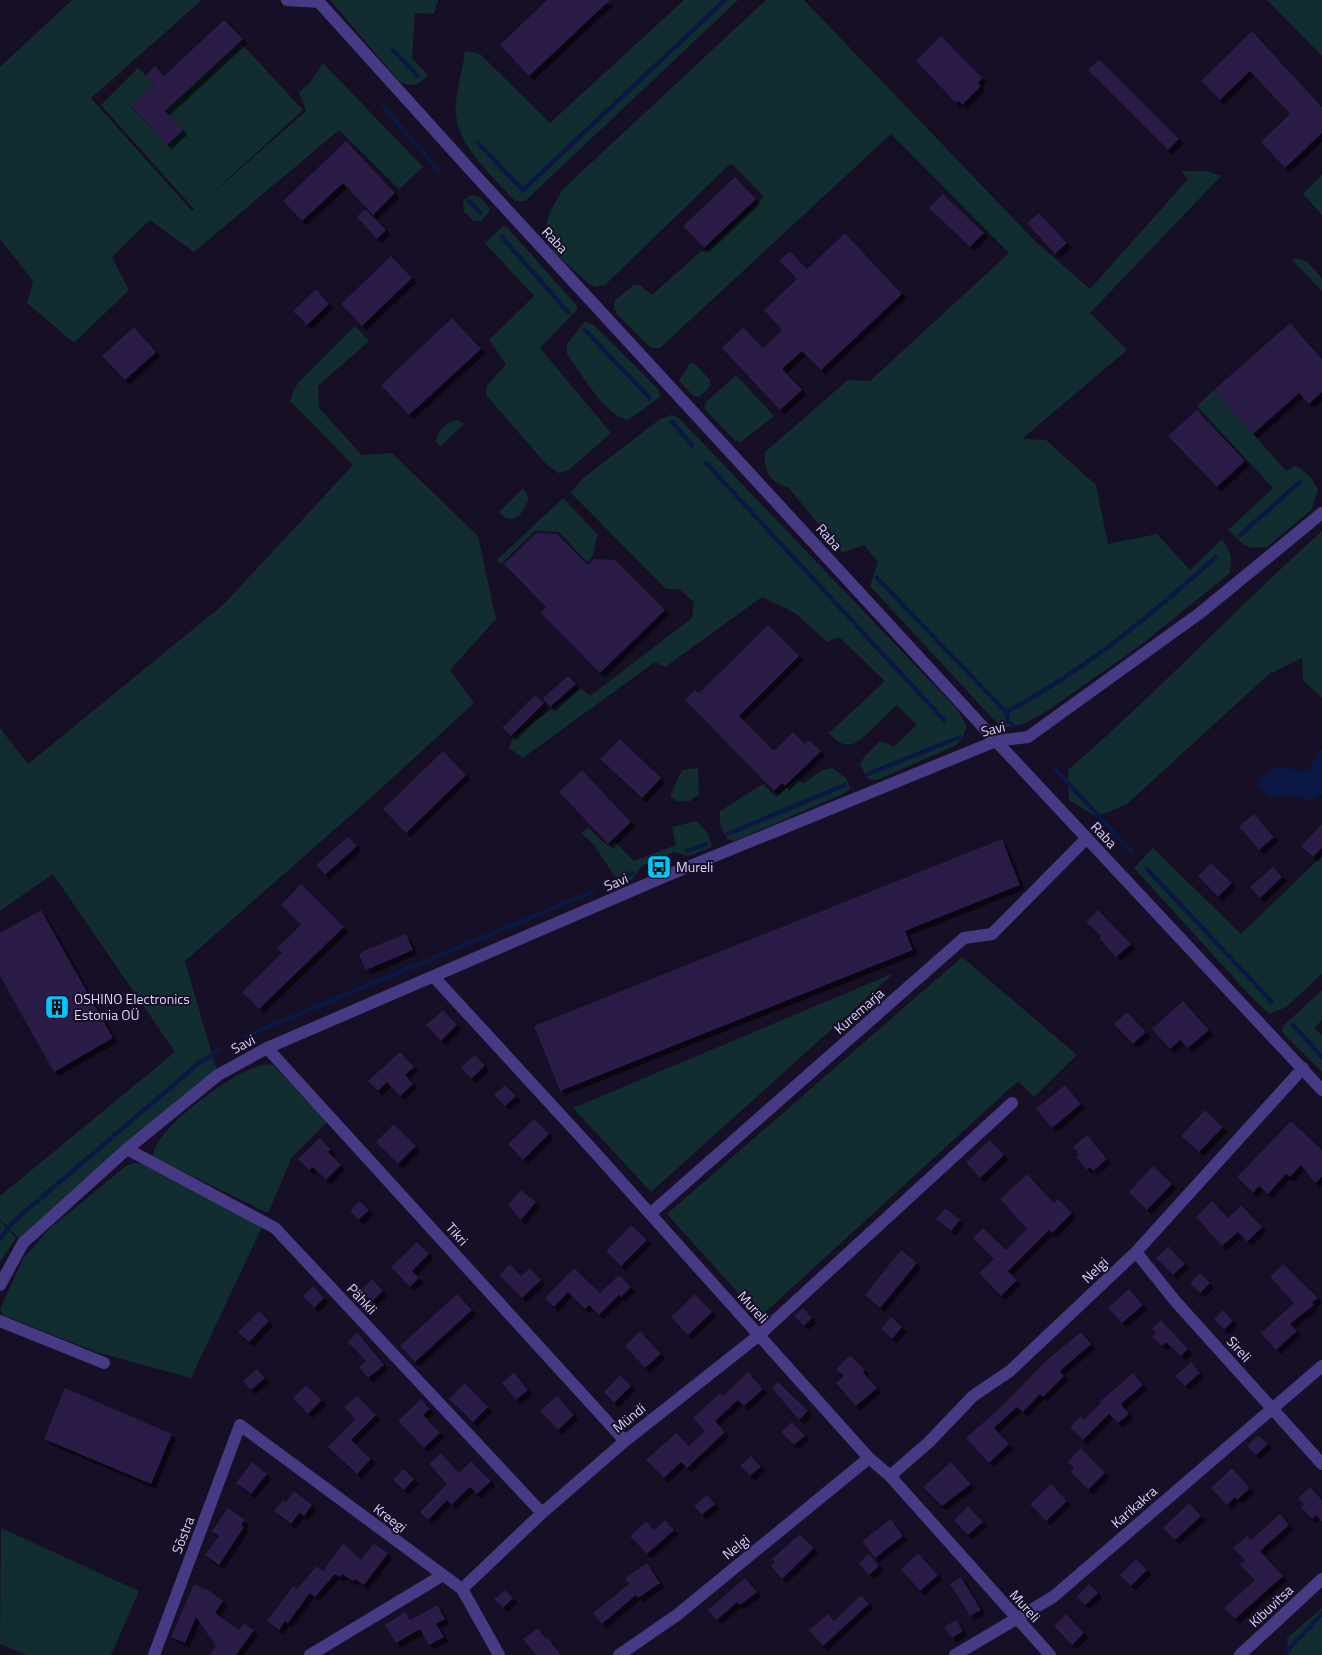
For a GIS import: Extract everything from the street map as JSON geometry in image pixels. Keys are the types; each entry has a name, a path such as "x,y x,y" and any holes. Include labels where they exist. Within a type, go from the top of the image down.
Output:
{"street":[{"name":"Raba","path":"287,0 318,1 996,741 1322,1090"},
{"name":"Savi","path":"0,1285 23,1243 127,1149 218,1074 267,1048 662,878 996,741 1028,738 1200,613 1322,513"},
{"name":"Kuremarja","path":"650,1214 964,938 992,934 1087,838"},
{"name":"Mureli","path":"434,977 869,1458 890,1476 1050,1655"},
{"name":"Tikri","path":"267,1048 625,1440"},
{"name":"Nelgi","path":"890,1476 929,1442 973,1396 1010,1371 1136,1252 1302,1068"},
{"name":"Mündi","path":"462,1589 542,1513 625,1440 758,1336 1012,1103"},
{"name":"Pähkli","path":"127,1149 275,1228 542,1513"},
{"name":"Sireli","path":"1136,1252 1176,1302 1322,1464"},
{"path":"0,1321 104,1363"},
{"name":"Karikakra","path":"955,1655 1053,1597 1322,1366"},
{"name":"Kreegi","path":"240,1425 462,1589 499,1655"},
{"name":"Sõstra","path":"154,1655 240,1425"},
{"name":"Nelgi","path":"619,1655 677,1615 869,1458"},
{"path":"310,1655 443,1575"},
{"name":"Kibuvitsa","path":"1240,1655 1322,1579"}],"green space":[{"path":"72,0 202,0 91,98 192,211 194,209 101,105 138,68 155,84 131,107 167,145 165,111 240,42 303,110 197,207 306,111 299,92 309,84 323,63 423,167 399,189 339,130 194,252 150,220 112,257 129,290 74,343 27,303 33,281 0,239 0,67"},
{"path":"330,0 438,0 434,14 415,13 412,58 428,75 421,81 411,85 399,81"},
{"path":"684,0 738,0 525,201 515,201 484,168 466,144 460,130 456,116 456,101 465,51 480,54 550,123"},
{"path":"766,0 804,0 1036,242 1090,289 1188,179 1181,171 1208,171 1221,176 1090,313 1127,350 1022,439 1046,440 1096,485 1108,544 1157,534 1190,570 1222,539 1230,555 1230,573 1142,644 1050,709 1024,724 1003,728 992,718 870,586 878,562 864,545 842,553 788,487 772,479 765,464 765,452 848,380 870,381 1009,253 891,134 660,348 651,348 617,314 614,308 615,300 634,285 640,285 652,295 701,251 705,252 764,197 731,163 605,285 596,287 589,284 563,261 548,243 546,233 547,221 563,189"},
{"path":"1267,0 1322,0 1322,56"},
{"path":"1322,175 1322,215 1303,194"},
{"path":"470,195 477,196 482,200 490,211 481,221 474,221 464,212 463,201"},
{"path":"502,227 507,227 577,306 577,310 540,348 611,433 569,470 558,473 546,464 486,395 487,386 506,364 489,340 534,296 485,243"},
{"path":"1296,258 1307,262 1322,278 1322,291 1293,261"},
{"path":"585,321 594,325 659,390 660,397 628,420 619,417 602,402 567,354 567,344"},
{"path":"355,326 369,341 318,386 319,408 362,455 392,453 478,536 496,619 450,670 474,703 375,794 185,961 218,1075 23,1243 0,1219 0,1196 175,1052 53,874 0,911 0,728 28,764 224,604 353,465 290,401 294,389 300,381"},
{"path":"690,363 695,364 710,380 710,386 700,397 694,396 679,381"},
{"path":"736,375 774,416 741,442 735,441 704,408 706,402"},
{"path":"1214,390 1286,471 1296,466 1300,468 1314,482 1318,490 1311,510 1267,547 1251,548 1243,544 1228,530 1273,488 1197,406"},
{"path":"671,415 679,418 957,709 967,726 962,739 955,746 877,780 868,779 860,765 864,757 880,741 894,746 917,725 897,705 857,742 846,745 837,740 829,733 885,681 839,637 827,642 795,613 762,597 665,667 655,662 523,758 509,748 513,737 581,688 590,696 692,618 694,602 679,589 666,589 571,493 582,479 660,419"},
{"path":"458,420 464,424 440,447 436,441 441,430 450,422"},
{"path":"523,488 529,499 520,515 513,519 505,518 499,512"},
{"path":"563,498 597,534 593,556 587,562 559,532 535,531 501,564 497,560"},
{"path":"1322,531 1322,698 1303,680 1302,658 1269,674 1127,804 1097,817 1069,800 1068,770 1133,712"},
{"path":"698,768 699,794 690,801 677,801 670,796 682,770"},
{"path":"832,768 846,778 850,788 845,793 734,841 727,839 720,824 720,811 763,784 776,797 798,778 803,784 822,770"},
{"path":"697,821 708,834 712,847 688,856 674,852 641,867 632,880 619,883 594,845 581,833 588,828 608,846 614,841 634,861 676,845 672,827"},
{"path":"1153,848 1241,934 1322,856 1322,974 1286,1007 1270,1014 1255,1001 1134,868"},
{"path":"962,957 1077,1055 1034,1097 1018,1081 760,1317 667,1214"},
{"path":"894,973 651,1192 573,1108"},
{"path":"1322,990 1322,1020 1314,1028 1322,1035 1322,1072 1282,1032 1283,1026"},
{"path":"265,1064 273,1065 327,1122 292,1157 268,1213 153,1157 156,1146 164,1134 188,1110 230,1080 246,1071"},
{"path":"136,1163 149,1165 262,1227 191,1378 96,1352 3,1315 0,1309 23,1259 47,1231 126,1166"},
{"path":"0,1221 16,1238 0,1262"},
{"path":"1,1528 139,1591 111,1655 26,1655 0,1644"},
{"path":"1322,1608 1322,1655 1289,1655 1287,1638"}],"water":[{"path":"1320,749 1322,750 1322,794 1311,800 1294,796 1274,797 1268,795 1259,787 1261,777 1276,766 1302,771 1310,768"}],"building":[{"path":"547,0 610,0 529,76 500,45"},
{"path":"224,20 243,39 165,111 183,130 167,145 131,106 155,84 146,75 155,66 164,76"},
{"path":"1252,31 1322,107 1322,133 1285,168 1261,142 1290,114 1250,71 1220,100 1201,81"},
{"path":"941,36 982,78 978,83 981,86 962,105 959,101 956,103 916,61"},
{"path":"1099,59 1179,139 1168,150 1088,70"},
{"path":"346,141 395,193 373,215 343,183 302,221 283,201"},
{"path":"735,177 756,199 704,248 683,226"},
{"path":"943,194 984,233 970,247 929,208"},
{"path":"365,209 386,230 377,239 357,217"},
{"path":"1039,213 1067,243 1055,254 1027,223"},
{"path":"845,233 902,294 821,370 802,351 782,369 802,390 780,410 722,348 743,327 763,348 782,330 764,310 797,279 779,261 790,251 807,269"},
{"path":"391,256 412,278 362,326 341,304"},
{"path":"316,289 329,304 307,325 293,311"},
{"path":"452,318 481,349 409,415 381,385"},
{"path":"1290,323 1322,359 1322,392 1309,404 1299,393 1253,434 1214,390"},
{"path":"134,327 156,352 125,380 102,356"},
{"path":"1197,410 1245,461 1217,487 1168,436"},
{"path":"536,533 557,534 588,565 594,559 615,560 665,610 600,673 541,613 546,607 504,564"},
{"path":"768,625 799,656 739,716 774,751 793,732 805,744 809,740 821,751 785,786 782,783 774,791 685,700 695,690 699,693"},
{"path":"568,676 576,684 550,707 543,698"},
{"path":"535,695 544,703 511,736 502,728"},
{"path":"620,739 661,778 642,798 600,759"},
{"path":"443,751 466,775 406,833 383,809"},
{"path":"582,770 631,822 608,844 559,792"},
{"path":"1254,814 1274,837 1259,850 1239,826"},
{"path":"1322,824 1322,848 1313,857 1301,846"},
{"path":"348,837 357,846 325,875 316,865"},
{"path":"1002,839 1020,885 905,931 913,950 560,1091 534,1026"},
{"path":"1211,863 1232,883 1218,897 1198,876"},
{"path":"1273,867 1282,877 1260,898 1250,887"},
{"path":"301,884 344,927 259,1009 242,992 282,953 277,948 301,925 281,905"},
{"name":"OSHINO Electronics Estonia OÜ","path":"41,910 113,1038 54,1072 0,976 0,933"},
{"path":"1098,910 1131,944 1116,957 1099,938 1101,936 1086,922"},
{"path":"406,934 413,950 366,970 359,955 363,951"},
{"path":"1183,1001 1209,1030 1188,1048 1180,1040 1170,1049 1152,1029"},
{"path":"443,1010 457,1025 441,1041 426,1025"},
{"path":"1127,1012 1146,1032 1133,1044 1114,1024"},
{"path":"400,1052 414,1067 405,1075 413,1084 400,1096 387,1082 378,1091 368,1081"},
{"path":"475,1055 485,1066 471,1079 461,1067"},
{"path":"505,1085 516,1096 505,1106 494,1095"},
{"path":"1065,1085 1081,1104 1052,1128 1036,1109"},
{"path":"1205,1110 1223,1127 1199,1152 1181,1136"},
{"path":"534,1119 549,1134 523,1160 508,1144"},
{"path":"1291,1121 1322,1150 1322,1177 1315,1183 1301,1165 1290,1177 1286,1174 1268,1194 1259,1186 1253,1193 1237,1177"},
{"path":"394,1124 416,1146 398,1164 376,1142"},
{"path":"1087,1135 1107,1159 1093,1171 1090,1167 1087,1170 1076,1157 1079,1154 1073,1147"},
{"path":"320,1138 331,1150 328,1152 341,1165 326,1180 313,1167 309,1170 298,1159"},
{"path":"990,1140 1004,1155 980,1178 966,1162"},
{"path":"1153,1166 1172,1184 1147,1210 1129,1192"},
{"path":"1027,1174 1054,1203 1058,1199 1072,1213 1052,1233 1049,1230 1008,1271 1017,1280 1001,1296 979,1273 994,1259 973,1238 983,1228 1006,1250 1027,1229 1000,1199"},
{"path":"521,1190 536,1202 521,1220 508,1205"},
{"path":"359,1201 369,1210 359,1220 350,1211"},
{"path":"1212,1201 1228,1218 1241,1205 1262,1227 1247,1242 1238,1232 1222,1246 1196,1217"},
{"path":"945,1208 960,1220 951,1231 936,1219"},
{"path":"631,1225 647,1240 621,1266 606,1251"},
{"path":"417,1242 429,1254 412,1271 419,1278 410,1287 391,1267"},
{"path":"1168,1246 1185,1264 1173,1275 1156,1258"},
{"path":"901,1250 917,1263 880,1308 865,1295"},
{"path":"510,1264 521,1276 530,1268 541,1280 522,1298 499,1275"},
{"path":"1283,1264 1318,1298 1312,1303 1314,1305 1290,1324 1297,1331 1276,1350 1261,1333 1294,1303 1270,1277"},
{"path":"574,1268 600,1293 619,1275 631,1287 621,1297 619,1295 599,1315 589,1305 585,1309 568,1292 554,1307 545,1298"},
{"path":"1200,1273 1210,1283 1200,1293 1190,1283"},
{"path":"372,1279 383,1291 372,1302 361,1290"},
{"path":"313,1286 324,1298 314,1308 303,1296"},
{"path":"1129,1289 1143,1305 1122,1323 1108,1308"},
{"path":"457,1294 472,1310 415,1362 400,1346"},
{"path":"695,1294 712,1312 688,1335 671,1317"},
{"path":"803,1308 812,1318 804,1326 794,1316"},
{"path":"1223,1310 1233,1321 1224,1330 1214,1319"},
{"path":"259,1311 269,1321 249,1342 238,1332"},
{"path":"891,1317 902,1327 892,1339 881,1329"},
{"path":"1161,1320 1188,1349 1181,1356 1166,1342 1162,1346 1152,1337 1156,1333 1152,1329"},
{"path":"640,1331 661,1354 645,1368 625,1346"},
{"path":"357,1332 384,1365 368,1378 359,1367 366,1361 348,1342"},
{"path":"1081,1332 1091,1344 1060,1371 1064,1376 1043,1397 1040,1394 1023,1412 1017,1407 994,1428 1009,1444 989,1463 966,1438 1000,1408 1048,1359"},
{"path":"850,1355 865,1370 863,1372 877,1388 856,1406 836,1383 844,1376 836,1369"},
{"path":"1191,1362 1200,1373 1185,1386 1175,1376"},
{"path":"257,1369 265,1378 251,1390 243,1381"},
{"path":"514,1372 528,1390 516,1400 502,1383"},
{"path":"748,1372 763,1389 744,1406 738,1400 715,1421 725,1432 687,1468 681,1462 664,1478 646,1460 676,1433 689,1446 705,1431 693,1418 720,1393 723,1396"},
{"path":"1133,1373 1143,1385 1121,1404 1129,1414 1118,1423 1109,1414 1083,1440 1070,1427 1081,1416 1084,1420 1101,1403 1099,1402"},
{"path":"620,1375 631,1386 614,1403 604,1392"},
{"path":"778,1382 808,1411 799,1420 772,1388"},
{"path":"465,1383 488,1407 473,1422 449,1399"},
{"path":"306,1385 322,1400 308,1414 293,1398"},
{"path":"65,1388 172,1434 151,1484 44,1439"},
{"path":"357,1396 376,1415 351,1440 371,1459 357,1474 328,1447 355,1419 344,1407"},
{"path":"557,1396 574,1415 558,1430 540,1411"},
{"path":"421,1399 430,1409 423,1415 440,1433 424,1448 398,1421"},
{"path":"792,1422 805,1436 794,1445 781,1432"},
{"path":"1258,1435 1268,1444 1256,1455 1247,1446"},
{"path":"1081,1448 1105,1473 1088,1490 1071,1472 1074,1468 1067,1462"},
{"path":"441,1453 459,1473 471,1461 491,1481 477,1494 470,1487 451,1505 447,1500 428,1520 420,1512 447,1484 429,1464"},
{"path":"751,1456 761,1467 750,1476 740,1466"},
{"path":"252,1462 267,1474 251,1494 236,1483"},
{"path":"951,1462 971,1484 942,1506 923,1487"},
{"path":"1232,1468 1250,1488 1237,1500 1235,1497 1227,1505 1211,1488"},
{"path":"403,1469 414,1479 404,1490 393,1480"},
{"path":"1051,1484 1067,1501 1046,1521 1030,1504"},
{"path":"1310,1487 1322,1500 1322,1522 1316,1515 1312,1519 1301,1507 1304,1505 1298,1498"},
{"path":"294,1491 312,1505 304,1516 299,1513 291,1524 274,1511 283,1500 286,1502"},
{"path":"707,1495 715,1504 702,1515 694,1506"},
{"path":"1189,1503 1201,1516 1175,1540 1163,1528"},
{"path":"968,1506 983,1522 968,1535 954,1520"},
{"path":"228,1508 245,1520 241,1525 244,1527 219,1565 205,1555 219,1536 212,1531"},
{"path":"1280,1514 1289,1525 1260,1551 1283,1576 1235,1619 1224,1608 1255,1580 1240,1565 1245,1560 1233,1548 1247,1536 1251,1540"},
{"path":"891,1519 903,1536 875,1558 862,1541"},
{"path":"665,1520 674,1530 647,1554 630,1536 646,1521 654,1530"},
{"path":"800,1534 814,1548 782,1579 771,1566 775,1563 772,1559"},
{"path":"343,1543 361,1560 374,1543 388,1553 364,1585 342,1574 340,1577 335,1574 315,1597 310,1593 288,1623 285,1621 279,1630 267,1621 293,1586 297,1589 317,1566 323,1571"},
{"path":"918,1553 938,1575 920,1591 901,1569"},
{"path":"869,1554 879,1566 869,1575 859,1563"},
{"path":"1136,1559 1147,1570 1131,1586 1120,1575"},
{"path":"647,1563 660,1583 638,1598 636,1595 602,1624 593,1613 629,1584 625,1578"},
{"path":"961,1577 981,1610 970,1616 950,1584"},
{"path":"745,1578 757,1592 740,1605 737,1602 717,1620 708,1610"},
{"path":"194,1584 210,1591 223,1601 215,1613 239,1630 244,1623 254,1630 236,1655 209,1655 216,1646 196,1617 185,1643 171,1637"},
{"path":"1089,1584 1098,1593 1085,1605 1077,1597"},
{"path":"505,1590 513,1598 503,1608 494,1599"},
{"path":"861,1595 869,1604 823,1646 809,1630 828,1614 834,1621"},
{"path":"437,1605 445,1619 436,1624 444,1637 429,1645 420,1629 396,1643 385,1625 405,1612 410,1620"},
{"path":"1066,1614 1084,1633 1072,1645 1054,1626"},
{"path":"956,1620 963,1631 952,1638 944,1627"},
{"path":"538,1628 561,1655 536,1655 523,1639"}],"waterway":[{"path":"478,143 523,190 725,0"},
{"path":"393,50 418,76"},
{"path":"383,106 438,170"},
{"path":"469,201 481,213"},
{"path":"502,237 568,312"},
{"path":"585,330 650,398"},
{"path":"672,422 692,445"},
{"path":"706,463 944,720"},
{"path":"1240,535 1300,482"},
{"path":"1006,712 1089,661 1167,600 1216,557"},
{"path":"877,578 1006,712 1008,721 1013,726"},
{"path":"868,774 960,737"},
{"path":"1055,769 1132,852"},
{"path":"728,834 845,785"},
{"path":"687,851 706,844"},
{"path":"1147,869 1272,1002"},
{"path":"616,880 633,873"},
{"path":"246,1036 594,891"},
{"path":"1293,1025 1322,1057"},
{"path":"0,1239 14,1221 199,1063 220,1050"},
{"path":"1287,1651 1322,1614"}],"place":[{"name":"Mureli","path":"659,867"},
{"name":"OSHINO Electronics Estonia OÜ","path":"57,1007"}]}
